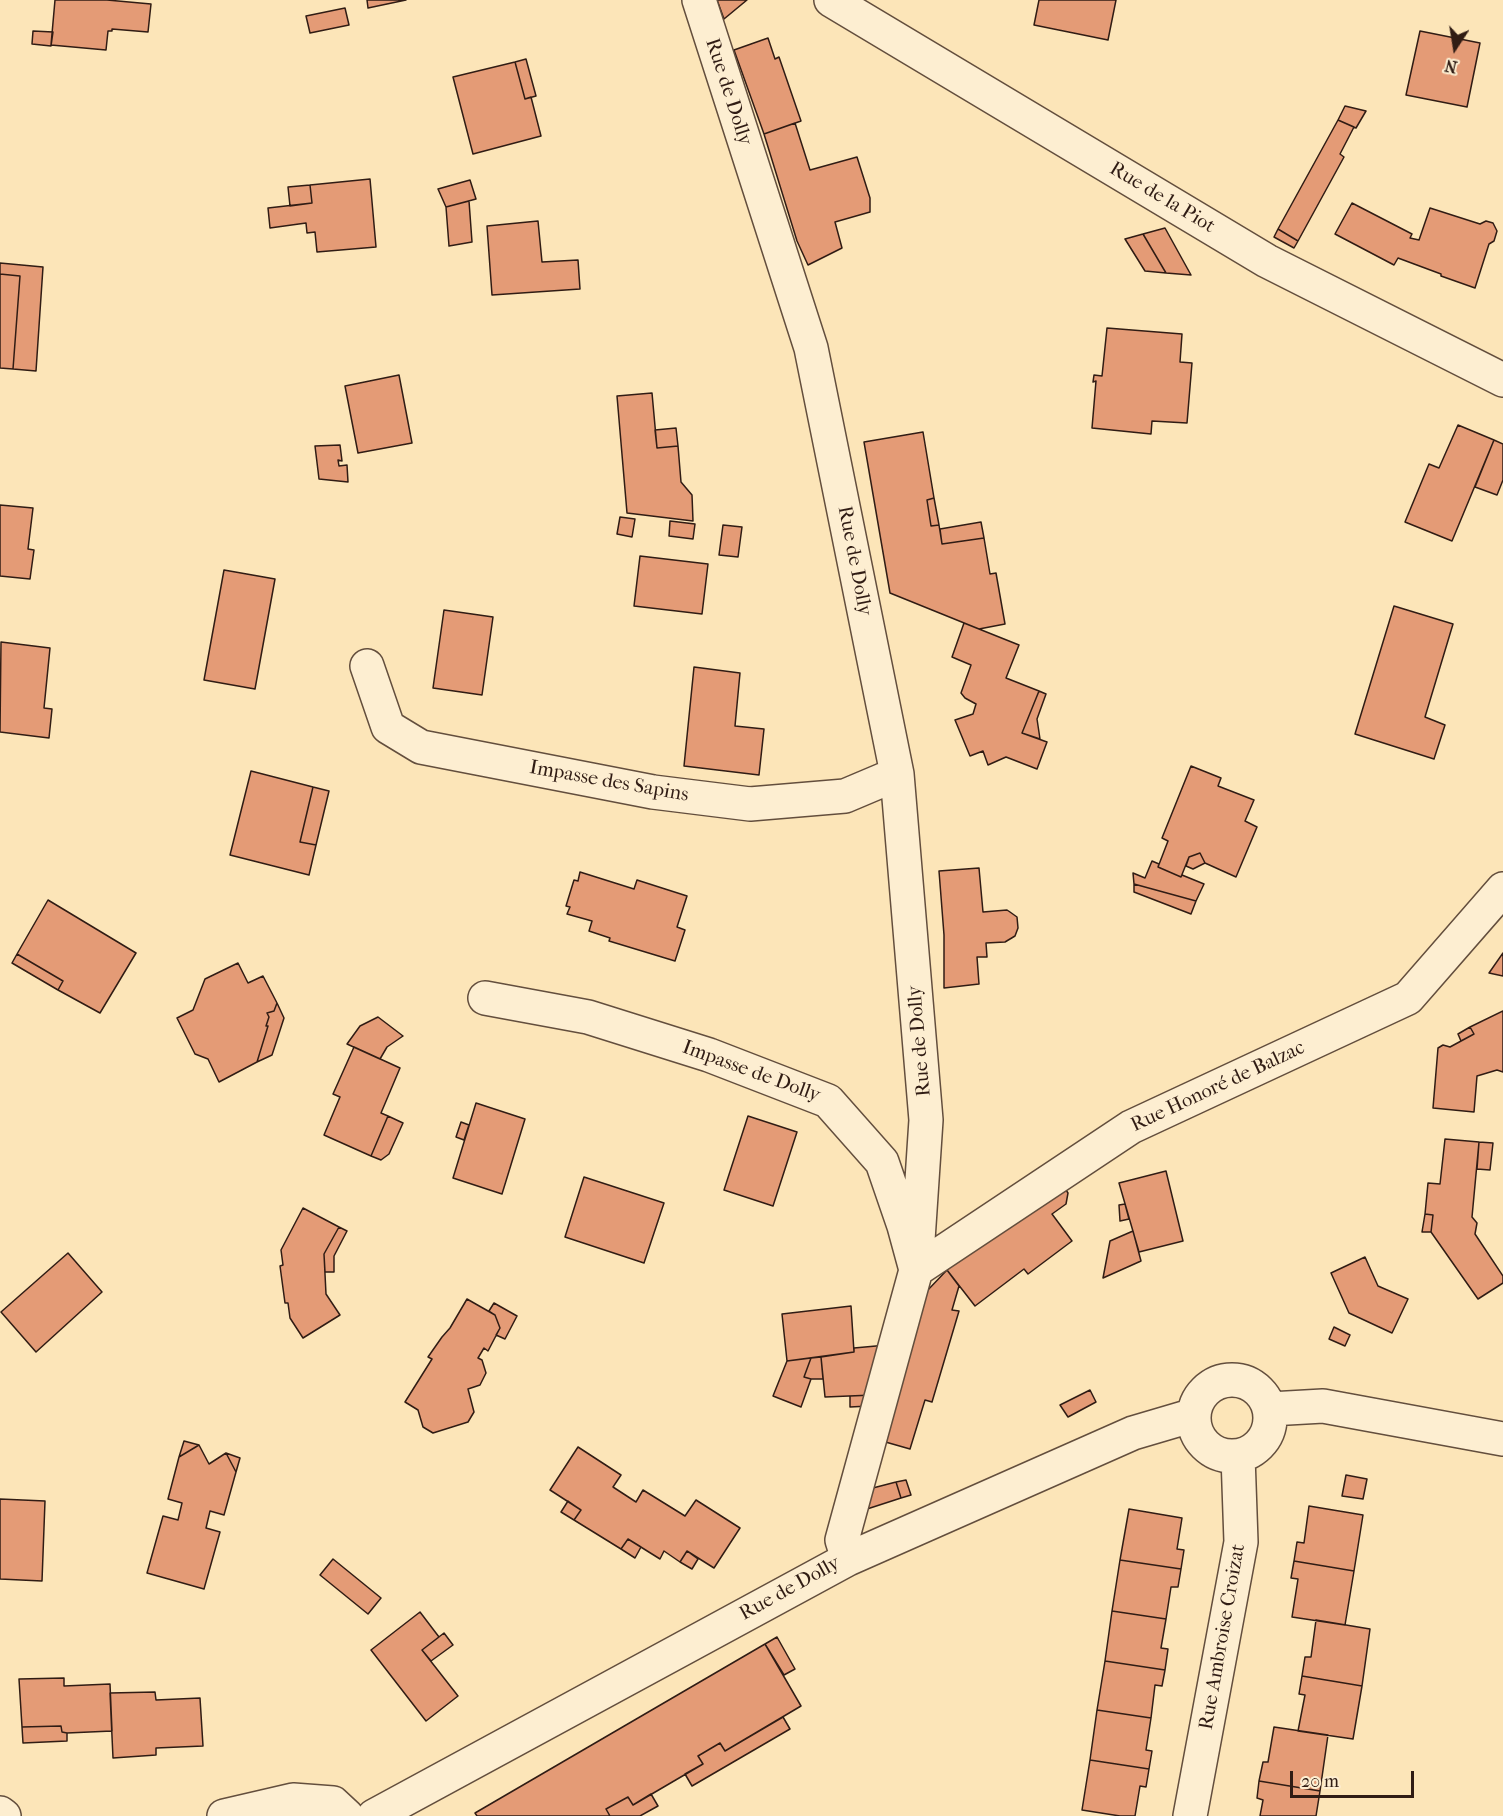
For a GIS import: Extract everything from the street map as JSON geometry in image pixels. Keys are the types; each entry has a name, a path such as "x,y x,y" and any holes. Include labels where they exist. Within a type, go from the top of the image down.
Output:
{"street":[{"name":"Rue de Dolly","path":"374,1816 848,1559 842,1540 916,1270 927,1120 897,774 811,348 699,0"},
{"name":"Rue de la Piot","path":"831,0 1267,261 1503,380"},
{"name":"Impasse des Sapins","path":"366,666 388,727 421,747 653,792 750,804 845,796 897,774"},
{"name":"Rue Honoré de Balzac","path":"916,1270 1131,1127 1408,998 1503,889"},
{"name":"Impasse de Dolly","path":"485,998 588,1017 710,1055 828,1101 882,1162 916,1270"},
{"path":"1223,1381 1247,1382 1265,1398 1270,1409 1271,1421 1261,1444 1251,1452 1238,1456 1215,1453 1198,1437 1194,1426 1197,1403 1203,1393 1212,1385 1223,1381"},
{"path":"1270,1409 1323,1406 1503,1439"},
{"path":"848,1559 1133,1433 1194,1415"},
{"name":"Rue Ambroise Croizat","path":"1190,1816 1241,1542 1238,1456"},
{"path":"224,1816 292,1800 333,1803 347,1816"},
{"path":"0,1813 4,1816"}],"building":[{"path":"55,0 107,0 151,4 148,32 112,29 108,31 106,50 51,45"},
{"path":"367,0 406,0 368,8"},
{"path":"717,0 747,0 724,19"},
{"path":"1039,0 1116,0 1108,40 1034,25"},
{"path":"345,8 349,25 310,33 306,16"},
{"path":"33,31 53,32 51,46 32,44"},
{"path":"1420,31 1480,43 1467,107 1406,95"},
{"path":"768,38 775,59 779,57 801,121 764,134 734,50"},
{"path":"526,59 536,96 525,99 515,62"},
{"path":"515,62 525,99 531,97 541,136 473,154 453,77"},
{"path":"1345,106 1366,111 1356,128 1338,120"},
{"path":"1338,120 1354,127 1340,154 1344,157 1298,241 1278,229"},
{"path":"795,123 810,170 857,157 870,198 870,212 835,222 842,248 808,265 797,241 764,134"},
{"path":"370,179 376,247 317,252 315,232 307,233 306,223 270,228 268,208 312,203 310,185"},
{"path":"470,180 476,199 446,207 438,189"},
{"path":"310,185 312,203 290,206 288,187"},
{"path":"469,201 472,242 449,246 446,207"},
{"path":"1352,203 1412,234 1410,238 1419,240 1430,208 1480,224 1486,221 1493,223 1497,231 1494,241 1489,244 1475,288 1398,258 1394,265 1335,234"},
{"path":"538,221 542,262 578,260 580,289 492,295 487,226"},
{"path":"1165,228 1191,275 1166,273 1143,234"},
{"path":"1278,229 1298,241 1294,248 1274,237"},
{"path":"1143,234 1166,273 1145,271 1125,239"},
{"path":"0,263 43,267 36,371 13,369 20,276 0,274"},
{"path":"0,274 20,276 13,369 0,368"},
{"path":"1107,328 1182,334 1180,362 1192,363 1187,423 1152,421 1151,434 1092,428 1096,381 1093,382 1094,375 1102,376"},
{"path":"399,375 412,443 358,453 345,386"},
{"path":"652,393 657,448 678,446 681,482 692,495 693,521 627,513 617,396"},
{"path":"1458,425 1494,440 1452,541 1405,522 1429,464 1439,468"},
{"path":"676,428 678,446 657,448 655,430"},
{"path":"923,432 934,498 927,500 931,526 939,525 942,544 984,538 990,574 996,573 1005,624 979,629 890,593 864,442"},
{"path":"1494,440 1503,444 1503,480 1497,495 1475,487"},
{"path":"340,445 342,461 338,460 339,466 347,465 348,482 319,479 315,446"},
{"path":"934,498 939,525 931,526 927,500"},
{"path":"0,505 33,508 28,549 34,550 30,579 0,576"},
{"path":"620,517 635,519 632,537 617,534"},
{"path":"670,521 695,524 693,539 669,536"},
{"path":"981,522 984,538 942,544 940,529"},
{"path":"723,525 742,527 738,557 719,555"},
{"path":"640,556 708,564 702,614 634,606"},
{"path":"224,570 275,579 255,689 204,680"},
{"path":"1394,606 1453,624 1425,717 1445,725 1434,759 1355,734"},
{"path":"444,610 493,617 482,695 433,688"},
{"path":"964,623 1019,645 1006,678 1039,691 1022,733 1047,742 1037,769 1006,757 988,765 983,751 970,756 955,720 973,714 976,704 961,693 971,665 952,657"},
{"path":"1,642 50,648 44,708 52,709 49,738 0,732"},
{"path":"694,667 740,673 735,726 764,729 759,775 684,766"},
{"path":"1039,691 1046,694 1037,719 1040,739 1022,733"},
{"path":"1191,766 1221,778 1218,786 1254,800 1245,821 1257,827 1236,877 1205,863 1200,853 1189,857 1181,877 1158,867 1168,841 1162,838"},
{"path":"251,771 313,787 300,842 316,845 309,875 230,855"},
{"path":"313,787 329,791 316,845 300,842"},
{"path":"1200,853 1205,863 1193,869 1186,866 1189,857"},
{"path":"1152,861 1159,864 1158,867 1204,884 1196,901 1134,884 1133,873 1145,878"},
{"path":"979,868 983,912 1007,910 1017,917 1018,928 1015,936 1005,942 986,943 987,957 977,957 979,984 944,988 944,935 939,871"},
{"path":"580,872 634,889 637,880 687,896 677,927 685,930 675,961 609,941 610,938 589,931 592,921 567,914 570,907 566,906 574,880 578,881"},
{"path":"1134,884 1196,901 1191,914 1134,892"},
{"path":"48,900 136,953 100,1013 58,990 63,981 17,954"},
{"path":"1503,953 1503,976 1489,973"},
{"path":"17,954 63,981 58,990 12,963"},
{"path":"238,963 248,983 263,976 277,1003 274,1011 267,1013 269,1017 266,1026 268,1026 257,1062 219,1082 208,1059 195,1054 177,1018 193,1010 205,979"},
{"path":"277,1003 284,1018 272,1055 257,1062 268,1026 266,1026 269,1017 267,1013 274,1011"},
{"path":"1503,1011 1503,1072 1497,1070 1477,1076 1474,1112 1433,1108 1438,1048 1443,1045 1450,1047 1474,1034 1470,1027"},
{"path":"378,1017 403,1036 387,1047 380,1059 347,1044 360,1026"},
{"path":"1470,1027 1474,1034 1461,1041 1458,1034"},
{"path":"354,1047 400,1068 381,1113 388,1116 371,1156 324,1135 340,1097 333,1094"},
{"path":"476,1103 525,1119 502,1194 453,1178"},
{"path":"388,1116 403,1123 389,1154 381,1160 371,1156"},
{"path":"748,1116 797,1132 773,1206 724,1190"},
{"path":"461,1122 469,1125 464,1140 456,1137"},
{"path":"1445,1139 1479,1142 1472,1217 1477,1223 1475,1234 1503,1276 1503,1283 1478,1299 1431,1232 1433,1215 1425,1214 1428,1183 1440,1184"},
{"path":"1479,1142 1493,1143 1490,1170 1477,1169"},
{"path":"1166,1171 1183,1241 1139,1252 1119,1183"},
{"path":"584,1177 664,1203 644,1263 565,1237"},
{"path":"1059,1180 1068,1193 1066,1204 1052,1214 1072,1241 1028,1274 1024,1269 975,1306 947,1270 964,1250"},
{"path":"1125,1204 1129,1219 1120,1221 1119,1205"},
{"path":"303,1208 339,1227 324,1254 326,1294 340,1315 303,1338 290,1318 288,1303 285,1303 280,1266 283,1265 281,1250"},
{"path":"1425,1214 1433,1215 1431,1232 1422,1232"},
{"path":"339,1227 347,1231 334,1256 334,1272 325,1272 324,1254"},
{"path":"1133,1231 1141,1261 1103,1278 1110,1241"},
{"path":"68,1253 102,1292 36,1352 1,1312"},
{"path":"1365,1257 1378,1286 1408,1299 1392,1333 1349,1313 1331,1273"},
{"path":"947,1270 959,1286 952,1310 959,1311 932,1402 925,1400 910,1449 882,1441 925,1293"},
{"path":"467,1299 495,1315 500,1328 488,1351 484,1348 478,1358 482,1360 486,1373 480,1385 468,1389 474,1412 468,1422 433,1433 423,1427 418,1410 405,1402 432,1359 428,1357 450,1328"},
{"path":"494,1303 517,1316 505,1339 496,1335 500,1328 495,1315 489,1311"},
{"path":"851,1306 854,1352 787,1361 782,1314"},
{"path":"1334,1327 1350,1335 1345,1346 1329,1339"},
{"path":"887,1345 873,1395 825,1397 821,1357 854,1352 854,1348"},
{"path":"821,1357 823,1379 804,1377 811,1358"},
{"path":"811,1358 804,1377 811,1379 801,1407 773,1396 787,1361"},
{"path":"1090,1390 1096,1402 1068,1417 1060,1405"},
{"path":"873,1395 869,1406 850,1407 850,1396"},
{"path":"184,1441 199,1445 179,1457"},
{"path":"199,1445 209,1464 226,1453 236,1472 224,1515 210,1511 206,1528 220,1532 204,1589 147,1573 163,1516 178,1520 182,1503 168,1499 179,1457"},
{"path":"578,1447 621,1475 613,1487 636,1502 643,1490 685,1516 696,1500 740,1528 714,1568 687,1551 680,1562 664,1551 660,1559 628,1539 621,1549 574,1520 581,1510 550,1490"},
{"path":"226,1453 240,1458 236,1472"},
{"path":"1346,1475 1367,1479 1363,1499 1342,1496"},
{"path":"906,1480 911,1495 901,1498 896,1482"},
{"path":"896,1482 901,1498 864,1510 869,1489"},
{"path":"0,1499 45,1501 42,1581 0,1579"},
{"path":"568,1501 581,1510 574,1520 561,1512"},
{"path":"1309,1506 1363,1515 1354,1571 1294,1561 1297,1542 1304,1543"},
{"path":"1129,1509 1182,1518 1177,1549 1184,1550 1181,1569 1120,1560"},
{"path":"628,1539 641,1547 635,1558 621,1549"},
{"path":"687,1551 698,1559 692,1569 680,1562"},
{"path":"333,1559 381,1598 368,1614 320,1575"},
{"path":"1120,1560 1181,1569 1178,1587 1171,1587 1166,1619 1112,1611"},
{"path":"1294,1561 1354,1571 1345,1625 1292,1617 1298,1579 1291,1578"},
{"path":"1112,1611 1166,1619 1161,1648 1168,1649 1165,1670 1105,1661"},
{"path":"420,1612 439,1637 422,1650 458,1696 426,1721 371,1650"},
{"path":"1316,1620 1370,1629 1362,1686 1302,1676 1305,1657 1311,1657"},
{"path":"444,1633 453,1645 431,1661 422,1650"},
{"path":"777,1637 795,1669 784,1675 765,1644"},
{"path":"765,1644 801,1706 725,1751 720,1743 698,1756 703,1764 633,1805 628,1797 606,1809 610,1816 477,1816 475,1813"},
{"path":"1105,1661 1165,1670 1162,1686 1155,1685 1151,1718 1097,1710"},
{"path":"1302,1676 1362,1686 1353,1739 1298,1731 1305,1695 1299,1694"},
{"path":"64,1678 64,1686 110,1684 112,1731 67,1733 62,1732 61,1726 22,1727 19,1679"},
{"path":"155,1692 156,1700 200,1698 203,1746 156,1748 156,1755 113,1758 110,1693"},
{"path":"1097,1710 1151,1718 1146,1750 1152,1751 1149,1769 1090,1760"},
{"path":"783,1717 790,1729 692,1786 685,1774 703,1764 698,1756 720,1743 725,1751"},
{"path":"61,1726 62,1732 67,1733 67,1741 23,1743 22,1727"},
{"path":"1274,1727 1328,1735 1320,1791 1259,1781 1263,1762 1268,1762"},
{"path":"1090,1760 1149,1769 1146,1787 1140,1786 1135,1816 1082,1810"},
{"path":"1259,1781 1320,1791 1316,1816 1260,1816 1263,1800 1257,1798"},
{"path":"651,1794 658,1806 640,1816 610,1816 606,1809 628,1797 633,1805"}]}
